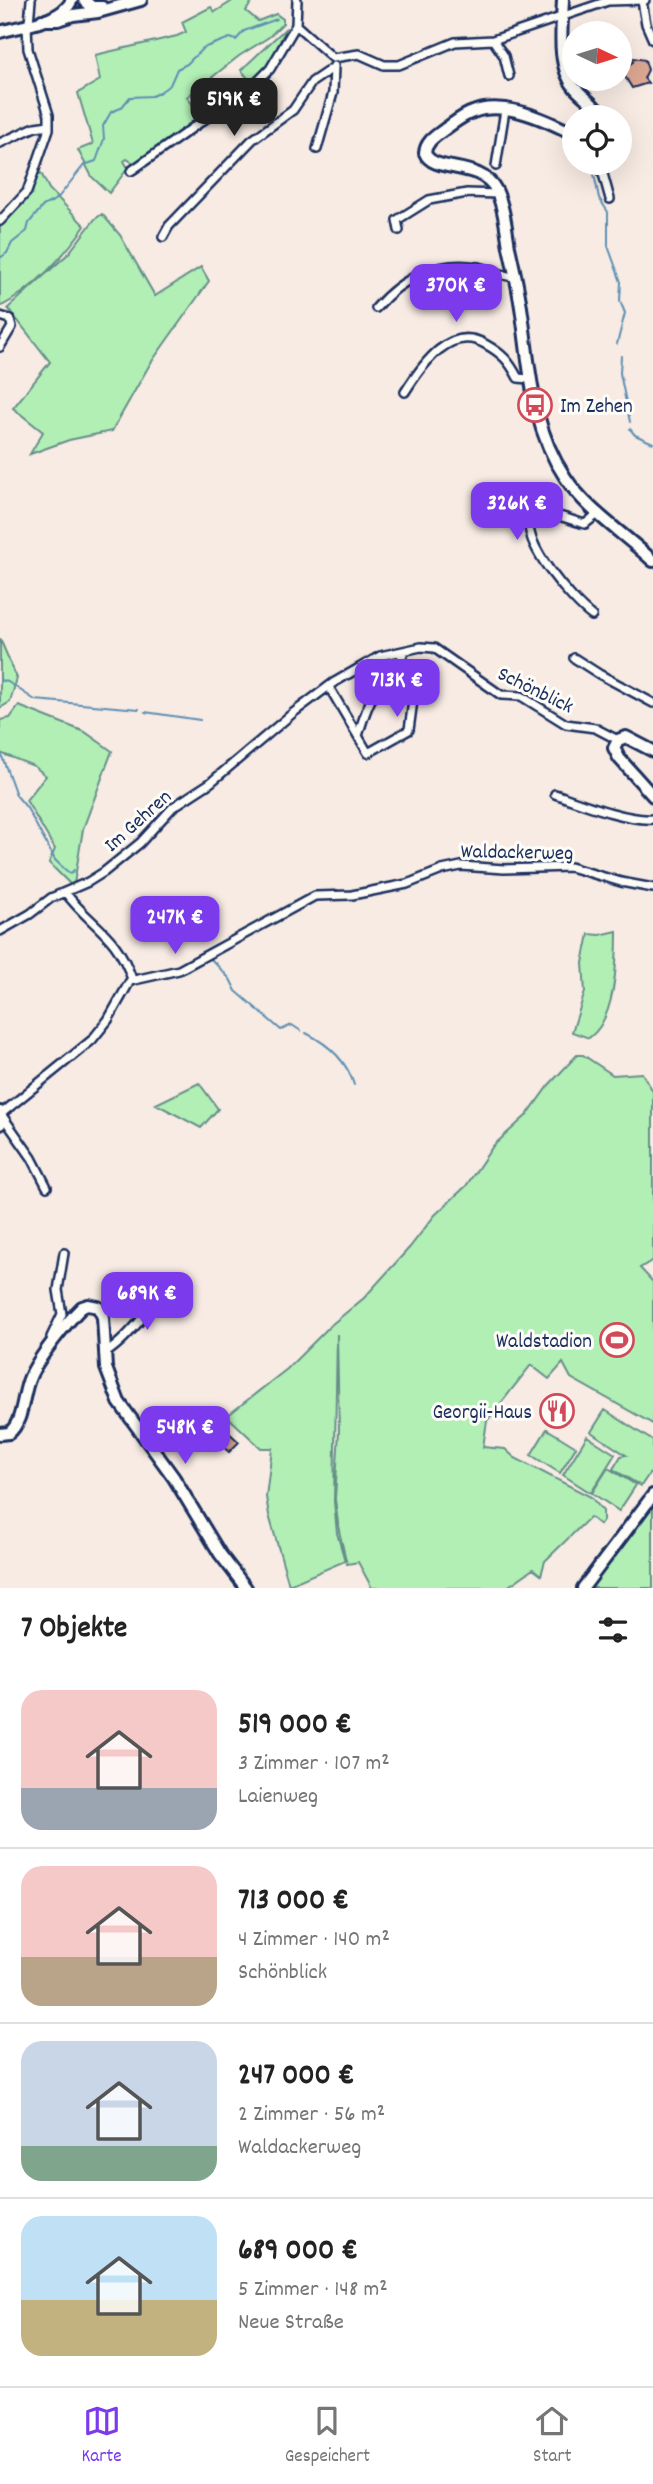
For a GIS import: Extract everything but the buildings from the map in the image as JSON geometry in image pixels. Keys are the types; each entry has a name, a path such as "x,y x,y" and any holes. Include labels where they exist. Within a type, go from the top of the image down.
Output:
{"street":[{"path":"0,221 27,192 49,125 49,115 28,49 31,0"},
{"path":"0,32 42,20 58,20 78,6 94,13 141,0"},
{"path":"131,171 259,80 275,61 296,25 297,0"},
{"path":"561,0 563,57 568,78 592,105"},
{"path":"163,237 169,226 251,140 293,110 312,82 334,62 359,54 380,64 394,65 415,60 460,41 493,40 609,0 644,0 646,24 653,40"},
{"path":"296,25 334,62 332,93 317,149"},
{"path":"493,40 504,56 509,76"},
{"path":"562,128 546,120 505,110 483,109 470,113 431,140 425,150 426,158 433,163 482,174 498,194 515,277 529,379 544,432 561,471 576,492 653,561"},
{"path":"496,166 505,110"},
{"path":"1,142 35,127 49,125"},
{"path":"603,175 610,199"},
{"path":"399,230 397,220 425,202 463,193 498,194"},
{"path":"376,308 407,279 436,269 475,266 515,277"},
{"path":"0,316 8,317 12,324 11,331 0,347"},
{"path":"405,392 428,360 446,345 464,337 475,338 499,351 511,362 518,378 529,379"},
{"path":"592,616 569,596 534,545 528,526 531,518 538,514 554,515 585,524 599,513"},
{"name":"Schönblick","path":"261,740 329,687 377,657 424,647 436,649 501,695 520,696 567,725 595,728 618,740"},
{"path":"358,736 375,695 396,671 404,651"},
{"path":"574,657 595,672 653,703"},
{"path":"329,687 368,753 409,730 414,693 396,671"},
{"path":"653,751 629,738 618,740 614,748 616,755 653,796"},
{"name":"Im Gehren","path":"0,931 51,898 104,872 140,843 173,807 210,783 261,740"},
{"path":"555,794 595,808 653,819"},
{"name":"Waldackerweg","path":"132,979 179,970 315,896 352,895 407,884 456,866 505,869 570,867 653,888"},
{"path":"0,1113 92,1040 108,1020 124,986 132,979 116,944 65,892"},
{"path":"0,1113 0,1124"},
{"path":"0,1113 32,1158 47,1187"},
{"path":"50,1348 50,1339 62,1314 58,1290 64,1253"},
{"path":"103,1354 112,1349 148,1310 166,1284"},
{"path":"0,1434 7,1434 14,1429 28,1381 80,1309 92,1305 99,1308 103,1315 103,1354 108,1378 126,1415 174,1478 220,1554 246,1588"},
{"path":"583,1588 653,1495"}],"green space":[{"path":"234,0 253,0 246,11 258,21 276,14 283,19 283,23 269,37 239,56 187,97 202,117 136,165 127,159 124,161 128,168 109,193 92,177 78,150 93,144 78,93 100,80 95,55 177,36 186,32 182,22 211,7 215,12"},
{"path":"286,28 271,61 251,82 241,70"},
{"path":"41,173 49,189 85,226 47,271 0,307 0,227 25,202 37,175"},
{"path":"102,214 120,235 155,296 201,267 209,281 150,364 112,431 69,440 30,454 43,432 13,408 50,362 8,308 68,254"},
{"path":"0,639 17,678 10,702 0,708"},
{"path":"19,706 85,732 112,751 83,829 74,884 71,885 49,863 55,849 26,800 46,776 34,766 0,753 0,720 10,718"},
{"path":"617,931 610,1004 598,1029 589,1038 572,1032 585,992 583,963 589,934 600,935"},
{"path":"577,1055 583,1055 613,1075 642,1073 653,1091 653,1260 640,1268 653,1282 653,1424 571,1378 563,1363 549,1379 531,1365 487,1421 483,1447 505,1449 515,1458 591,1497 603,1511 603,1521 600,1525 590,1517 545,1561 541,1575 533,1569 506,1588 372,1588 358,1562 347,1564 339,1531 335,1499 339,1431 337,1334 334,1502 337,1533 345,1561 289,1585 266,1497 272,1448 261,1448 227,1416 287,1369 331,1325 364,1298 435,1215 466,1186 493,1146 527,1115 548,1086"},
{"path":"199,1083 218,1109 201,1128 156,1104"},
{"path":"605,1410 653,1441 653,1473 649,1474 641,1486 613,1469 621,1456 626,1455 591,1432"},
{"path":"547,1429 576,1447 560,1473 531,1455"},
{"path":"587,1436 615,1454 591,1493 563,1475"},
{"path":"608,1468 636,1485 619,1511 592,1493"},
{"path":"653,1501 653,1588 587,1588"}],"waterway":[{"path":"0,258 7,253 12,243 27,231 29,223 43,206 57,199 84,165 96,161 104,139 103,126 111,112 121,108 130,97 152,96 160,92 170,85 177,69 187,64 203,48 230,38 236,40 244,31 277,19"},
{"path":"594,175 599,198 608,212 608,246 621,282 620,301 625,313 617,344"},
{"path":"621,356 620,373 630,422"},
{"path":"630,429 635,435 653,443"},
{"path":"0,680 8,682 35,700 139,709"},
{"path":"145,712 200,720"},
{"path":"0,751 16,795 27,808 55,860 70,874 74,870"},
{"path":"211,959 230,979 236,991 281,1030 292,1025 301,1031"},
{"path":"306,1033 336,1054 347,1068 354,1085"}],"place":[{"name":"Im Zehen","path":"535,405"},
{"name":"Waldstadion","path":"617,1340"},
{"name":"Georgii-Haus","path":"557,1411"}]}
